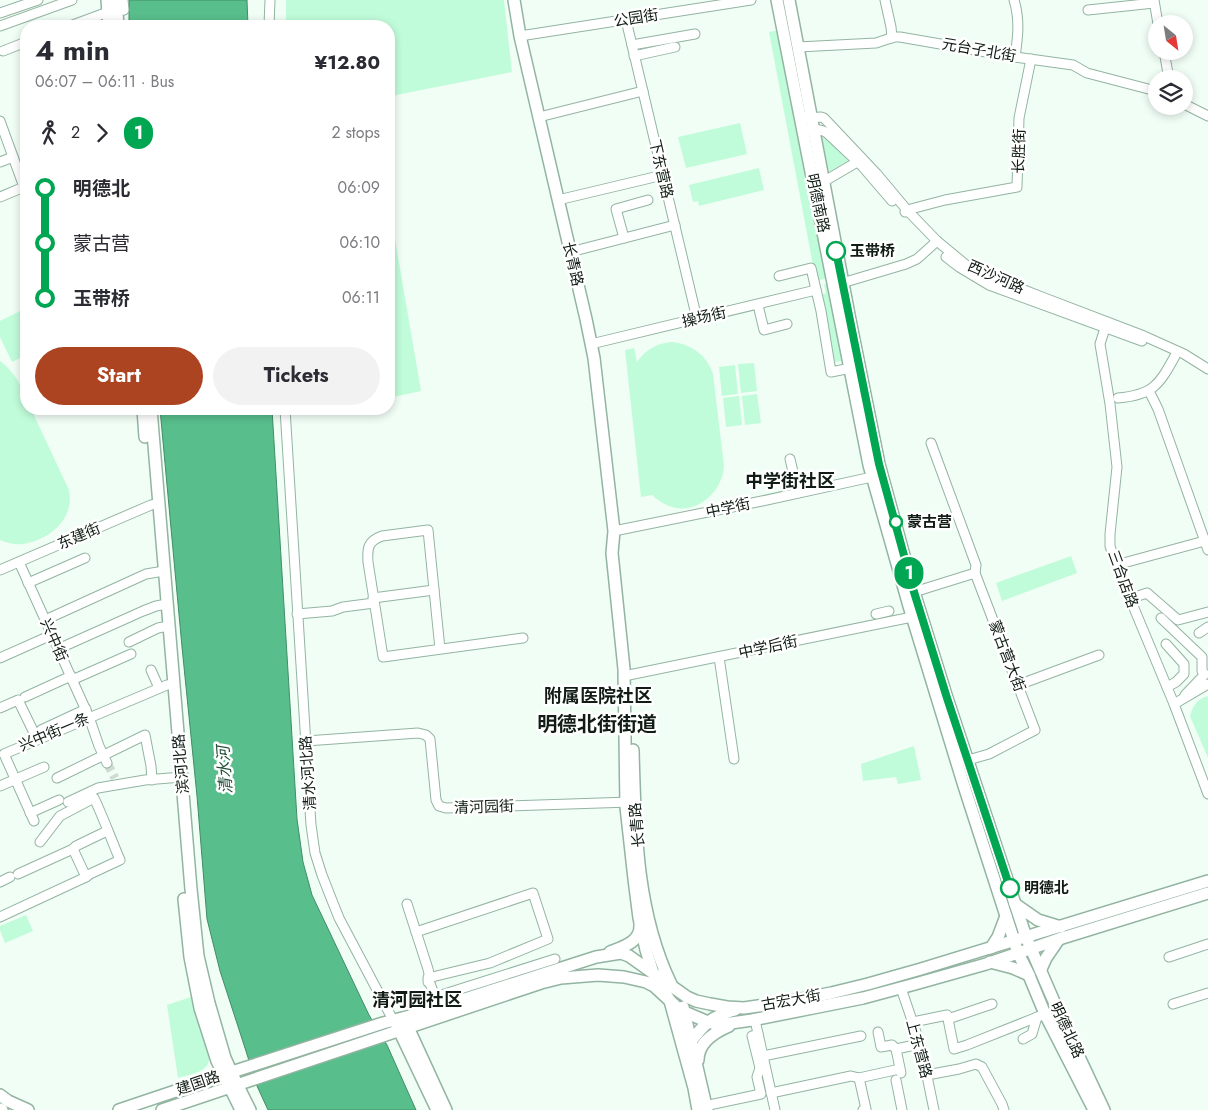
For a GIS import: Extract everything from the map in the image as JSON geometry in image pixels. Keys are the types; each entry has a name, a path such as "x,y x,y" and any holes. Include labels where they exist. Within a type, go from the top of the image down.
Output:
{"main road":[{"path":"107,0 116,9"},
{"name":"长青路","path":"514,0 520,36 594,358 614,532 612,553 628,676 630,802 628,829 639,918 649,967 670,1001 692,1065 702,1108"},
{"name":"明德南路","path":"777,0 807,124 824,182 868,433 872,477 1031,949"},
{"name":"明德南路","path":"788,0 798,48 807,124 851,368 868,433 879,464 913,597 912,617 1018,953"},
{"name":"滨河北路","path":"144,415 155,504"},
{"name":"滨河北路","path":"150,415 155,504 165,626 167,686 198,956 225,1058 227,1073 241,1110"},
{"name":"长青路","path":"630,802 634,814 648,916 659,958 684,1007 691,1041 692,1065"},
{"path":"992,872 1004,868"},
{"name":"古宏大街","path":"398,1024 544,982 561,978 598,975 646,982 654,986 680,1010 708,1022 715,1024 755,1020 818,1008 901,988 990,962 1189,893 1208,881"},
{"name":"古宏大街","path":"388,1035 398,1024 497,983 596,957 621,954 629,956 649,967 687,997 696,1001 727,1007 744,1008 786,1002 868,984 1061,927 1189,893 1208,893"},
{"path":"1016,904 1038,920 1061,927"},
{"path":"991,948 998,937 1006,916"},
{"path":"596,957 634,941 640,929 639,918"},
{"path":"1040,970 1051,949 1059,939"},
{"path":"615,976 632,974 649,967 656,955 657,949"},
{"name":"明德北路","path":"1031,949 1060,1030 1094,1110"},
{"name":"明德北路","path":"1018,953 1029,976 1041,1015 1060,1030 1104,1110"},
{"path":"990,962 1013,968 1029,976"},
{"path":"691,1041 712,1018 722,1013 744,1008"},
{"path":"692,1065 700,1048 720,1030 737,1022"},
{"name":"建国路","path":"119,1110 249,1066 398,1024"},
{"name":"清水河北路","path":"398,1024 436,1110"},
{"name":"清水河北路","path":"398,1024 446,1110"},
{"name":"建国路","path":"162,1110 388,1035"},
{"name":"滨河北路","path":"233,1086 250,1110"},
{"path":"0,1096 28,1110"}],"street":[{"path":"0,13 38,0"},
{"path":"0,26 72,0"},
{"path":"86,20 116,9 123,0"},
{"path":"269,20 270,0"},
{"name":"公园街","path":"520,36 751,0"},
{"path":"885,0 892,38"},
{"path":"1014,0 1018,32 1014,56"},
{"path":"1088,10 1154,2 1156,15"},
{"name":"下东营路","path":"626,20 697,319"},
{"path":"632,45 695,34"},
{"name":"元台子北街","path":"798,48 876,43 900,37 1074,65 1088,73 1148,89"},
{"path":"3,51 20,44"},
{"path":"634,56 675,47"},
{"name":"长胜街","path":"906,211 945,200 1017,187 1020,118 1031,59"},
{"path":"539,117 643,91"},
{"path":"1193,108 1208,116"},
{"name":"西沙河路","path":"807,124 821,117 824,118 876,173 906,211"},
{"path":"0,124 20,176"},
{"name":"西沙河路","path":"807,124 828,133 906,211 959,268 989,285 1144,336 1184,354 1208,369"},
{"path":"0,162 13,157"},
{"path":"824,182 857,162"},
{"path":"558,200 663,175"},
{"path":"0,197 20,189"},
{"path":"624,238 616,208 648,200"},
{"path":"570,252 675,225"},
{"path":"842,283 906,264 916,259 936,242"},
{"path":"779,276 811,268 822,311 832,372 851,368"},
{"name":"操场街","path":"591,344 816,290"},
{"path":"758,304 764,330 787,324"},
{"name":"西沙河路","path":"1106,325 1175,356 1208,376"},
{"name":"三合店路","path":"1106,325 1100,344 1110,404 1117,467 1110,546 1129,599 1174,704 1208,794"},
{"path":"1118,398 1133,397 1149,390 1160,381 1175,356"},
{"path":"1116,565 1207,543 1158,409 1149,390"},
{"name":"清水河北路","path":"284,415 311,825 316,853 322,875 340,918 398,1024"},
{"name":"蒙古营大街","path":"931,443 976,565 975,573 1035,730 989,754 968,760"},
{"path":"790,459 798,493"},
{"name":"中学街","path":"614,532 872,477"},
{"name":"东建街","path":"0,570 155,504"},
{"path":"440,649 428,530 391,534 376,538 369,547 368,562 384,657 523,638"},
{"path":"28,583 85,558"},
{"name":"兴中街","path":"19,562 88,713 105,759"},
{"path":"45,620 146,574 160,572"},
{"path":"913,597 975,573"},
{"path":"297,614 332,611 374,600 434,590"},
{"path":"1129,599 1147,593 1178,620 1208,612"},
{"path":"58,649 143,611 163,605"},
{"path":"883,612 884,623"},
{"name":"中学后街","path":"628,676 719,658 823,633 912,617"},
{"path":"1162,618 1202,657 1202,671 1205,674 1204,683 1174,704"},
{"path":"129,642 165,626"},
{"path":"802,636 823,633 844,626"},
{"path":"1199,633 1208,627"},
{"path":"0,658 47,637"},
{"path":"1166,644 1184,664 1184,674 1176,682 1166,687"},
{"path":"26,697 131,654"},
{"path":"1018,684 1099,655"},
{"path":"719,658 734,759"},
{"path":"151,670 167,686"},
{"path":"1186,695 1204,683"},
{"name":"兴中街一条","path":"152,780 116,781 64,801 32,817 4,754 88,713 167,686"},
{"path":"0,708 18,700 38,739"},
{"path":"41,730 88,713"},
{"name":"清河园街","path":"306,741 418,733 426,735 430,739 436,800 439,806 446,808 630,802"},
{"path":"57,778 105,759 145,735 152,780 178,777"},
{"path":"0,786 44,766"},
{"path":"0,917 120,860 94,798 60,816 40,842"},
{"path":"0,882 73,849 107,831"},
{"path":"73,849 86,877"},
{"path":"416,932 532,893 548,939 490,963 428,978"},
{"path":"407,904 428,969 428,984 436,1008"},
{"path":"1169,956 1208,944"},
{"path":"428,978 435,997 497,983 555,959"},
{"path":"490,963 497,983"},
{"name":"上东营路","path":"901,988 920,1044 932,1110"},
{"path":"1173,1004 1208,992"},
{"path":"948,1019 992,1004"},
{"path":"913,1022 947,1015 954,1049 967,1046 1041,1015"},
{"path":"1023,1039 1032,1034 1041,1015"},
{"path":"755,1020 775,1110"},
{"path":"878,1032 881,1047 892,1045 896,1049 902,1110"},
{"path":"702,1108 761,1094 757,1077 760,1068 752,1036 758,1034"},
{"path":"763,1056 861,1036"},
{"path":"896,1049 920,1044"},
{"path":"927,1075 976,1064 982,1066 1004,1110"},
{"path":"771,1093 851,1076 860,1078 897,1074"},
{"path":"860,1078 865,1110"}],"shaded area":[{"path":"286,0 504,0 512,72 396,95 395,98 395,20 286,20"},
{"path":"778,30 827,278 816,281 769,32"},
{"path":"740,123 747,154 686,168 678,137"},
{"path":"825,136 848,161 829,172 822,138"},
{"path":"759,168 764,190 699,206 698,201 693,202 689,185"},
{"path":"395,239 421,391 395,397"},
{"path":"824,284 828,284 845,360 835,362 820,295 826,293"},
{"path":"20,311 20,358 12,362 0,337 0,321"},
{"path":"672,342 692,348 707,361 713,374 724,466 720,483 709,497 702,503 685,508 669,506 652,495 641,497 625,350 634,348 637,362 652,348"},
{"path":"0,361 19,382 20,415 34,415 69,490 70,500 64,518 51,533 33,542 23,544 11,544 0,540"},
{"path":"754,363 757,391 741,393 738,364"},
{"path":"735,365 738,394 722,396 719,367"},
{"path":"757,394 761,423 745,425 742,396"},
{"path":"739,396 742,425 726,427 723,398"},
{"path":"1071,556 1077,573 1002,601 996,583"},
{"path":"1208,696 1208,758 1190,716 1196,703"},
{"path":"914,746 921,780 898,784 896,777 863,781 861,764"},
{"path":"26,915 33,931 5,943 0,926"},
{"path":"191,997 209,1059 208,1064 202,1070 178,1078 167,1005"}],"water":[{"path":"129,0 247,0 248,20 129,20"},
{"name":"清水河","path":"161,415 272,415 297,819 303,862 312,895 369,1015 387,1045 416,1110 268,1110 257,1086 220,971 207,919"}],"tunnel":[{"path":"107,763 115,778"}],"bus line":[{"name":"1","path":"836,251 879,464 914,592 1010,888"}],"place":[{"name":"玉带桥","path":"836,251"},
{"name":"蒙古营","path":"896,522"},
{"name":"明德北","path":"1010,888"}],"district":[{"name":"中学街社区","path":"790,481"},
{"name":"附属医院社区","path":"598,696"},
{"name":"明德北街街道","path":"597,724"},
{"name":"清河园社区","path":"417,1000"}]}
